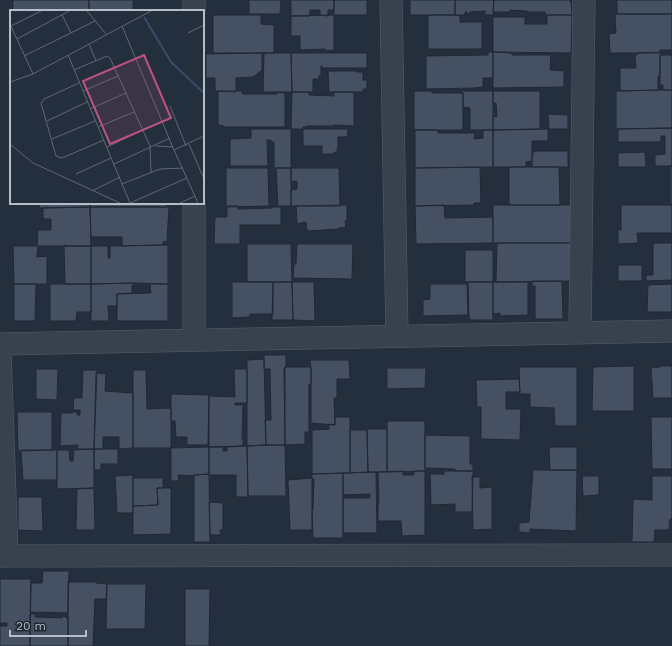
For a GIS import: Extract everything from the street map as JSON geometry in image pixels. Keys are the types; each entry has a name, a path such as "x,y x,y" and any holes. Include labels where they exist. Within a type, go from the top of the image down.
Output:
{"street":[{"path":"391,0 397,336"},
{"path":"580,333 584,0"},
{"path":"194,204 194,340"},
{"path":"0,344 672,331"},
{"path":"0,352 4,556 672,556"}],"building":[{"path":"13,0 89,0 89,10 13,10"},
{"path":"89,0 133,0 133,10 89,10"},
{"path":"249,0 281,0 280,14 249,14"},
{"path":"291,0 334,0 334,10 328,10 328,16 320,15 320,10 310,10 310,16 291,16"},
{"path":"334,0 367,0 367,15 334,15"},
{"path":"410,0 455,0 455,15 410,15"},
{"path":"455,0 494,0 493,15 485,15 485,11 470,12 469,14 465,12 465,15 455,15"},
{"path":"494,0 570,0 572,15 545,15 545,12 510,10 510,12 493,12"},
{"path":"617,0 672,0 672,14 617,14"},
{"path":"615,14 672,14 672,50 660,50 660,53 610,53 609,34 616,33"},
{"path":"213,15 261,15 261,24 274,25 274,53 213,53"},
{"path":"334,15 334,50 300,50 300,36 291,36 291,16"},
{"path":"428,15 460,15 460,22 482,22 482,49 428,49"},
{"path":"547,15 572,15 571,53 493,52 493,17 525,17 525,24 547,24"},
{"path":"488,52 493,52 493,78 483,78 483,87 426,89 426,56 488,55"},
{"path":"493,52 512,53 512,55 551,55 550,70 564,71 564,87 493,88"},
{"path":"661,52 658,90 620,91 620,68 636,68 635,55 637,55 637,53"},
{"path":"262,53 262,70 253,77 236,78 236,92 215,91 215,78 206,78 206,54"},
{"path":"264,53 291,53 292,92 263,92"},
{"path":"291,53 367,53 367,68 322,68 321,66 321,76 319,75 319,79 313,79 313,92 292,92"},
{"path":"660,55 672,55 672,90 663,90 663,85 660,85"},
{"path":"328,71 363,72 363,80 367,80 367,89 363,89 363,92 329,92"},
{"path":"672,90 672,128 616,129 616,91"},
{"path":"218,91 242,91 243,94 277,94 276,92 285,93 285,127 224,127 218,125"},
{"path":"414,91 432,91 432,93 463,93 463,130 414,130"},
{"path":"461,91 493,91 493,130 470,130 470,108 463,107 463,93 461,93"},
{"path":"493,91 540,91 540,129 493,130 493,116 497,117 496,103 493,103"},
{"path":"292,92 309,92 309,95 334,96 334,92 354,92 354,126 307,126 303,127 303,129 291,129"},
{"path":"548,114 568,115 568,129 549,129"},
{"path":"672,128 672,166 655,166 655,155 665,154 665,136 661,136 661,142 618,142 618,129"},
{"path":"251,129 291,129 291,168 274,168 274,142 271,142 271,140 267,140 268,166 230,166 230,139 251,138"},
{"path":"303,129 348,129 347,137 338,137 337,151 332,154 322,154 322,146 303,146"},
{"path":"548,129 548,141 532,141 532,161 526,162 526,167 493,167 493,130"},
{"path":"415,130 438,130 438,133 475,133 474,139 483,138 483,130 493,130 493,167 415,168"},
{"path":"533,151 568,151 568,167 532,167"},
{"path":"645,152 646,167 618,167 618,153"},
{"path":"670,166 672,166 672,205 670,205"},
{"path":"480,167 481,203 474,203 474,205 415,206 415,168"},
{"path":"509,167 559,167 560,205 509,205"},
{"path":"226,168 268,168 269,206 226,207"},
{"path":"276,168 291,168 291,206 278,206"},
{"path":"291,168 339,168 340,206 291,206 291,190 297,189 297,181 291,182"},
{"path":"39,204 90,204 90,207 39,208"},
{"path":"90,204 167,204 167,207 90,207"},
{"path":"347,205 347,221 345,221 346,227 339,229 307,231 306,222 297,224 296,206"},
{"path":"444,205 445,218 493,217 493,243 416,244 415,206"},
{"path":"493,205 571,205 571,243 493,243"},
{"path":"621,205 672,205 672,233 637,233 638,243 618,244 618,230 621,230"},
{"path":"227,206 238,206 238,209 281,207 281,225 240,225 240,244 214,244 215,217 227,217"},
{"path":"90,207 91,246 37,246 38,230 51,230 51,219 43,219 43,208"},
{"path":"90,207 169,207 167,241 163,242 163,245 122,246 122,237 91,237"},
{"path":"497,243 571,243 572,281 496,282"},
{"path":"653,243 672,243 672,280 646,281 646,275 653,275"},
{"path":"247,244 291,244 292,282 247,282"},
{"path":"297,244 353,244 352,279 293,278 294,264 296,264"},
{"path":"167,245 168,284 91,284 91,246 108,246 108,258 110,258 110,246"},
{"path":"13,246 38,246 37,257 47,256 47,284 14,284"},
{"path":"64,246 91,246 91,284 65,284"},
{"path":"465,250 493,250 493,282 465,282"},
{"path":"618,265 642,265 642,281 618,281"},
{"path":"532,281 562,281 563,319 535,319 535,286 532,286"},
{"path":"232,282 273,282 273,314 250,314 249,317 232,318"},
{"path":"273,282 292,282 293,320 272,320"},
{"path":"292,282 314,282 315,321 293,320"},
{"path":"468,282 493,282 493,320 471,320 469,317"},
{"path":"493,282 528,282 528,315 500,316 500,313 493,314"},
{"path":"134,283 134,285 132,285 132,293 117,294 117,306 108,306 109,321 91,321 91,284"},
{"path":"14,284 36,284 35,321 14,321"},
{"path":"50,284 91,284 91,312 77,312 76,321 50,321"},
{"path":"150,284 168,284 168,321 117,321 117,294 151,293"},
{"path":"430,284 467,284 468,315 423,316 423,300 430,299"},
{"path":"672,284 672,312 647,312 648,285"},
{"path":"264,355 286,355 286,367 284,369 285,445 266,445 265,420 271,420 270,369 264,369"},
{"path":"264,359 266,445 247,446 247,360"},
{"path":"310,360 349,360 350,379 337,379 337,398 334,398 335,425 311,423"},
{"path":"634,366 634,411 592,411 593,367"},
{"path":"659,366 672,366 672,398 653,398 651,368 660,367"},
{"path":"285,367 311,368 311,384 309,384 309,432 305,432 305,444 285,445"},
{"path":"519,367 577,367 577,426 555,426 554,408 530,407 530,394 520,394"},
{"path":"387,368 426,368 425,388 387,389"},
{"path":"36,369 58,369 57,400 36,399"},
{"path":"234,369 247,369 247,403 235,403 235,405 243,405 243,446 209,447 209,396 235,397"},
{"path":"83,370 97,370 94,449 77,449 78,445 60,446 61,413 77,412 77,415 80,415 80,410 73,410 74,398 82,398"},
{"path":"133,370 146,370 147,409 171,408 171,448 133,448"},
{"path":"96,373 106,374 105,391 133,393 133,448 119,449 119,437 103,437 103,449 94,449"},
{"path":"519,379 520,392 506,392 506,409 521,409 520,440 481,439 481,407 477,407 476,380"},
{"path":"171,394 209,395 208,445 187,445 187,437 176,437 175,421 171,421"},
{"path":"17,412 52,412 52,450 18,451"},
{"path":"335,417 350,417 350,473 312,474 312,430 329,429 329,424 335,425"},
{"path":"651,417 672,417 672,469 652,469"},
{"path":"387,421 425,421 425,471 387,472"},
{"path":"367,429 387,429 387,472 368,472"},
{"path":"350,430 367,430 368,472 350,473"},
{"path":"425,435 470,436 470,464 473,464 473,471 425,468"},
{"path":"285,445 286,496 248,496 247,446"},
{"path":"247,446 248,497 236,497 236,475 209,475 209,447 223,447 223,451 227,451 227,447"},
{"path":"209,447 209,474 194,476 178,475 179,481 171,481 171,448"},
{"path":"549,447 577,447 577,470 550,470"},
{"path":"94,449 94,488 57,489 57,450 69,450 70,461 73,461 74,450"},
{"path":"94,449 118,449 118,464 101,464 101,470 94,470"},
{"path":"21,450 57,450 57,480 23,480"},
{"path":"533,470 577,470 576,531 530,529 530,533 519,532 519,523 529,522"},
{"path":"403,471 403,475 414,475 414,471 425,471 425,535 402,536 401,521 378,521 378,472"},
{"path":"444,471 473,471 472,512 455,512 455,504 431,505 430,474 444,474"},
{"path":"376,472 377,533 343,533 343,498 370,498 370,494 343,495 343,473"},
{"path":"343,473 343,538 313,538 312,511 314,479 312,479 312,474"},
{"path":"209,474 210,542 194,542 194,475"},
{"path":"133,475 133,513 117,513 115,476"},
{"path":"582,476 599,476 599,495 583,496"},
{"path":"652,476 672,476 672,519 670,519 669,530 655,530 654,542 632,542 633,499 652,500"},
{"path":"472,477 480,477 480,488 492,487 492,529 473,530"},
{"path":"133,478 163,478 163,488 157,488 158,505 133,506"},
{"path":"312,478 312,530 290,530 288,480"},
{"path":"94,488 95,530 76,530 77,489"},
{"path":"157,488 171,488 171,534 133,535 133,506 158,505"},
{"path":"18,497 42,497 43,531 18,530"},
{"path":"209,502 223,503 223,530 220,530 221,535 211,535 210,533"},
{"path":"43,571 69,571 68,613 30,612 31,583 42,583"},
{"path":"0,579 31,579 30,646 0,646 0,626 7,626 7,623 0,623"},
{"path":"68,582 96,582 107,584 106,599 95,599 93,646 68,646"},
{"path":"107,584 146,584 145,629 106,629"},
{"path":"185,589 210,589 210,646 185,646"},
{"path":"30,614 35,614 35,617 67,617 68,646 30,646"}]}
